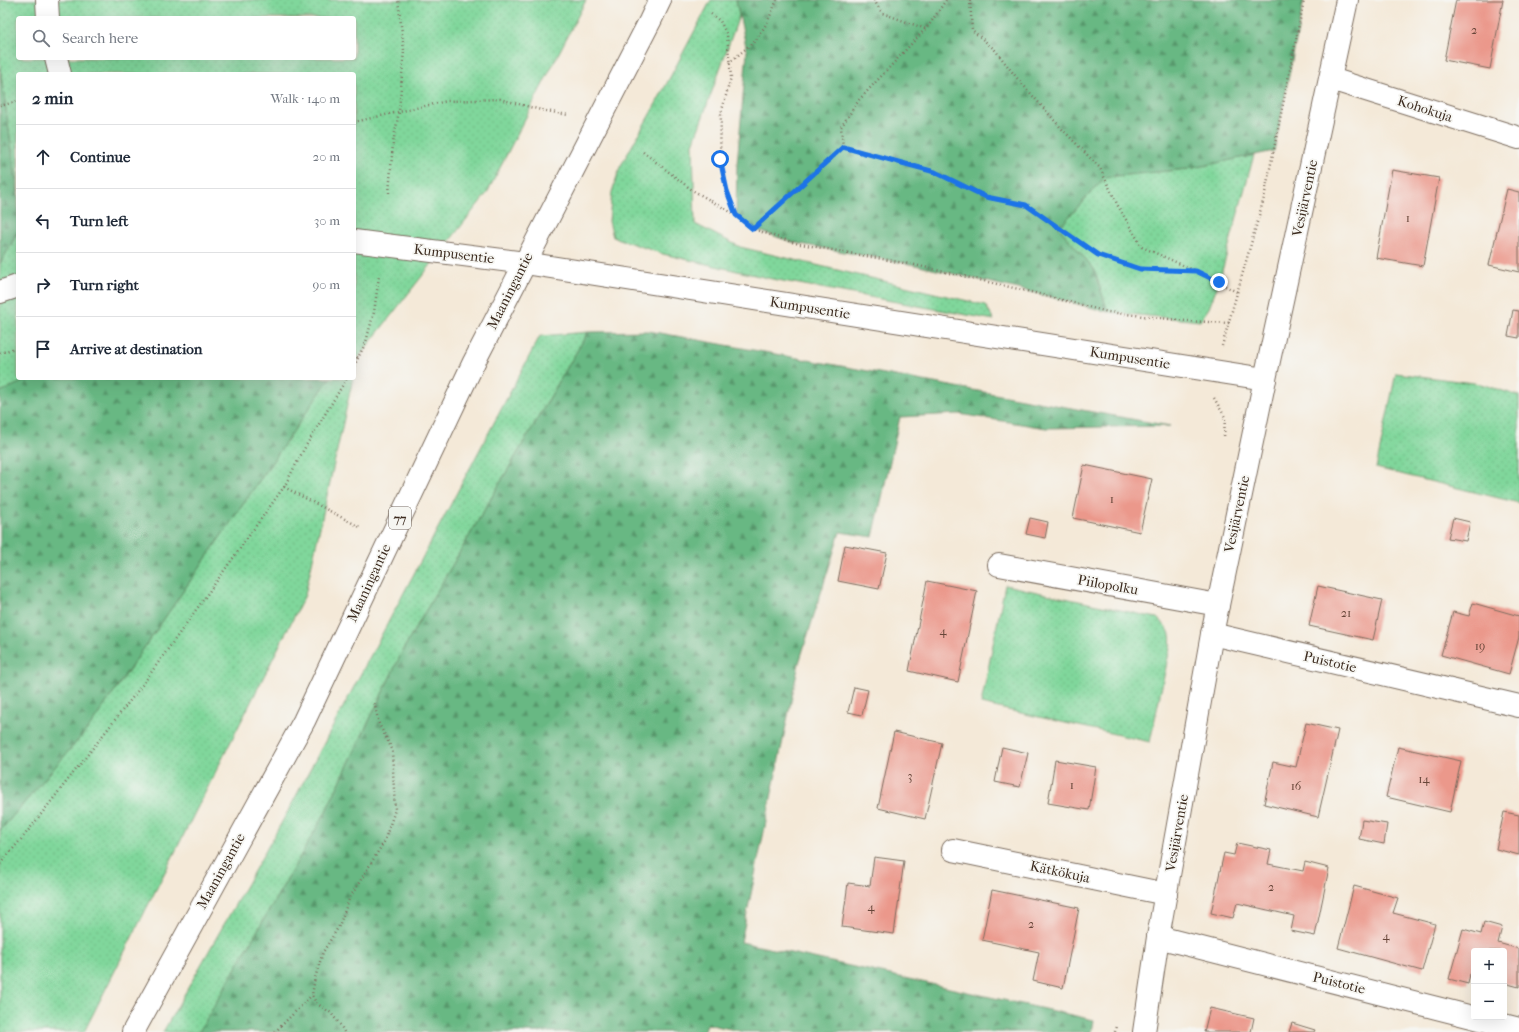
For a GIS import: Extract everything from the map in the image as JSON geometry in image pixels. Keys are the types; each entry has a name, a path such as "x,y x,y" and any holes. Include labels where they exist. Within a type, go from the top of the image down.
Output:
{"street":[{"path":"47,0 48,16"},
{"name":"Maaningantie","path":"133,1032 304,721 474,362 660,0"},
{"name":"Vesijärventie","path":"1144,1032 1158,937 1212,634 1265,379 1347,0"},
{"path":"56,60 60,72"},
{"name":"Kohokuja","path":"1331,79 1519,138"},
{"name":"Kumpusentie","path":"356,241 525,263 1265,379"},
{"path":"0,292 16,287"},
{"name":"Piilopolku","path":"999,566 1218,605"},
{"name":"Puistotie","path":"1212,634 1519,706"},
{"name":"Kätkökuja","path":"953,850 1166,894"},
{"name":"Puistotie","path":"1158,937 1519,1029"}],"path":[{"path":"389,193 393,143 399,112 404,50 398,0"},
{"path":"729,63 756,40 767,22 777,0"},
{"path":"874,0 882,13 926,29"},
{"path":"843,147 841,127 859,100 926,29 946,0"},
{"path":"970,0 972,30 995,50 1017,78 1061,128 1100,168 1118,206 1142,247 1196,271 1237,292"},
{"path":"643,152 692,190 736,215 753,229 795,243 915,265 1027,291 1108,312 1229,323 1264,198 1304,0"},
{"path":"711,14 720,21 727,35 731,77 722,114 720,159 727,191 736,215"},
{"path":"356,122 447,101 500,99 541,110 568,115"},
{"path":"0,106 16,102"},
{"path":"843,147 935,172 986,197 1026,205 1098,255 1140,269 1196,271"},
{"path":"753,229 843,147"},
{"path":"356,362 366,342 374,312 379,276"},
{"path":"0,353 16,348"},
{"path":"0,864 24,836 143,684 284,487 304,449 346,380"},
{"path":"284,487 360,527"},
{"path":"275,1032 312,995 315,978 323,952 339,926 349,899 384,842 394,810 392,749 379,724 374,702"},
{"path":"312,995 316,1003 331,1013 344,1032"}],"green space":[{"path":"0,0 586,0 487,193 358,358 356,366 356,72 16,72 16,178 0,68"},
{"path":"711,0 736,0 739,16 693,144 695,224 740,247 985,305 994,320 772,279 663,254 613,237 609,221 612,192 620,167 658,100"},
{"path":"736,0 1304,0 1274,151 1188,169 1105,177 1059,228 1094,269 1108,312 1027,291 915,265 795,243 753,229 736,215 737,164 747,51"},
{"path":"0,68 16,178 16,236 0,264"},
{"path":"1254,155 1219,282 1209,308 1200,321 1108,312 1094,269 1059,228 1105,177 1188,169"},
{"path":"16,236 16,380 27,380 0,392 0,264"},
{"path":"649,331 1170,426 1046,428 959,414 900,417 873,537 840,532 799,663 741,942 1094,1020 1092,1032 744,1032 707,1024 704,1032 199,1032 324,815 404,648 588,332"},
{"path":"588,332 404,648 324,815 199,1032 163,1032 287,813 540,336"},
{"path":"1396,373 1481,384 1519,396 1519,503 1376,468"},
{"path":"27,380 329,380 91,725 0,831 0,392"},
{"path":"329,380 353,380 305,595 84,1032 0,1032 0,831 91,725"},
{"path":"1005,585 1157,618 1164,625 1170,634 1170,648 1150,742 981,704"}],"building":[{"path":"1456,0 1503,0 1490,69 1444,60"},
{"path":"1392,170 1439,178 1423,266 1376,258"},
{"path":"1507,189 1519,192 1519,272 1489,265"},
{"path":"1513,310 1519,311 1519,338 1508,336"},
{"path":"1084,465 1152,479 1140,532 1073,518"},
{"path":"1030,518 1048,522 1045,538 1026,534"},
{"path":"1453,518 1470,522 1466,541 1448,538"},
{"path":"845,545 887,553 879,589 838,581"},
{"path":"927,581 977,591 958,682 909,671"},
{"path":"1318,586 1382,600 1373,640 1309,626"},
{"path":"1473,603 1519,616 1519,637 1509,674 1441,655 1453,612 1469,616"},
{"path":"854,687 868,690 862,715 848,712"},
{"path":"1306,723 1338,730 1318,817 1264,804 1273,762 1296,767"},
{"path":"894,732 942,743 925,819 878,808"},
{"path":"1002,747 1028,753 1020,787 995,782"},
{"path":"1398,747 1461,761 1450,812 1386,797"},
{"path":"1055,760 1096,767 1089,810 1048,803"},
{"path":"1504,812 1519,815 1519,855 1496,849"},
{"path":"1362,820 1387,824 1384,844 1359,839"},
{"path":"1237,843 1271,850 1268,864 1303,871 1305,862 1329,868 1315,936 1291,931 1294,916 1237,903 1233,918 1211,913 1224,853 1234,855"},
{"path":"874,857 904,861 894,934 842,927 848,883 870,886"},
{"path":"1354,886 1398,898 1393,913 1435,924 1422,971 1338,948"},
{"path":"992,890 1079,908 1063,988 1033,981 1039,952 982,940"},
{"path":"1484,922 1502,927 1498,943 1519,949 1519,987 1507,984 1507,948 1471,948 1471,974 1468,984 1449,979 1463,929 1481,934"},
{"path":"1210,1008 1254,1018 1251,1032 1204,1032"},
{"path":"1292,1023 1315,1030 1314,1032 1289,1032"}],"route":[{"path":"720,159 727,191 736,215 753,229 843,147 935,172 986,197 1026,205 1098,255 1140,269 1196,271 1219,282"}]}
